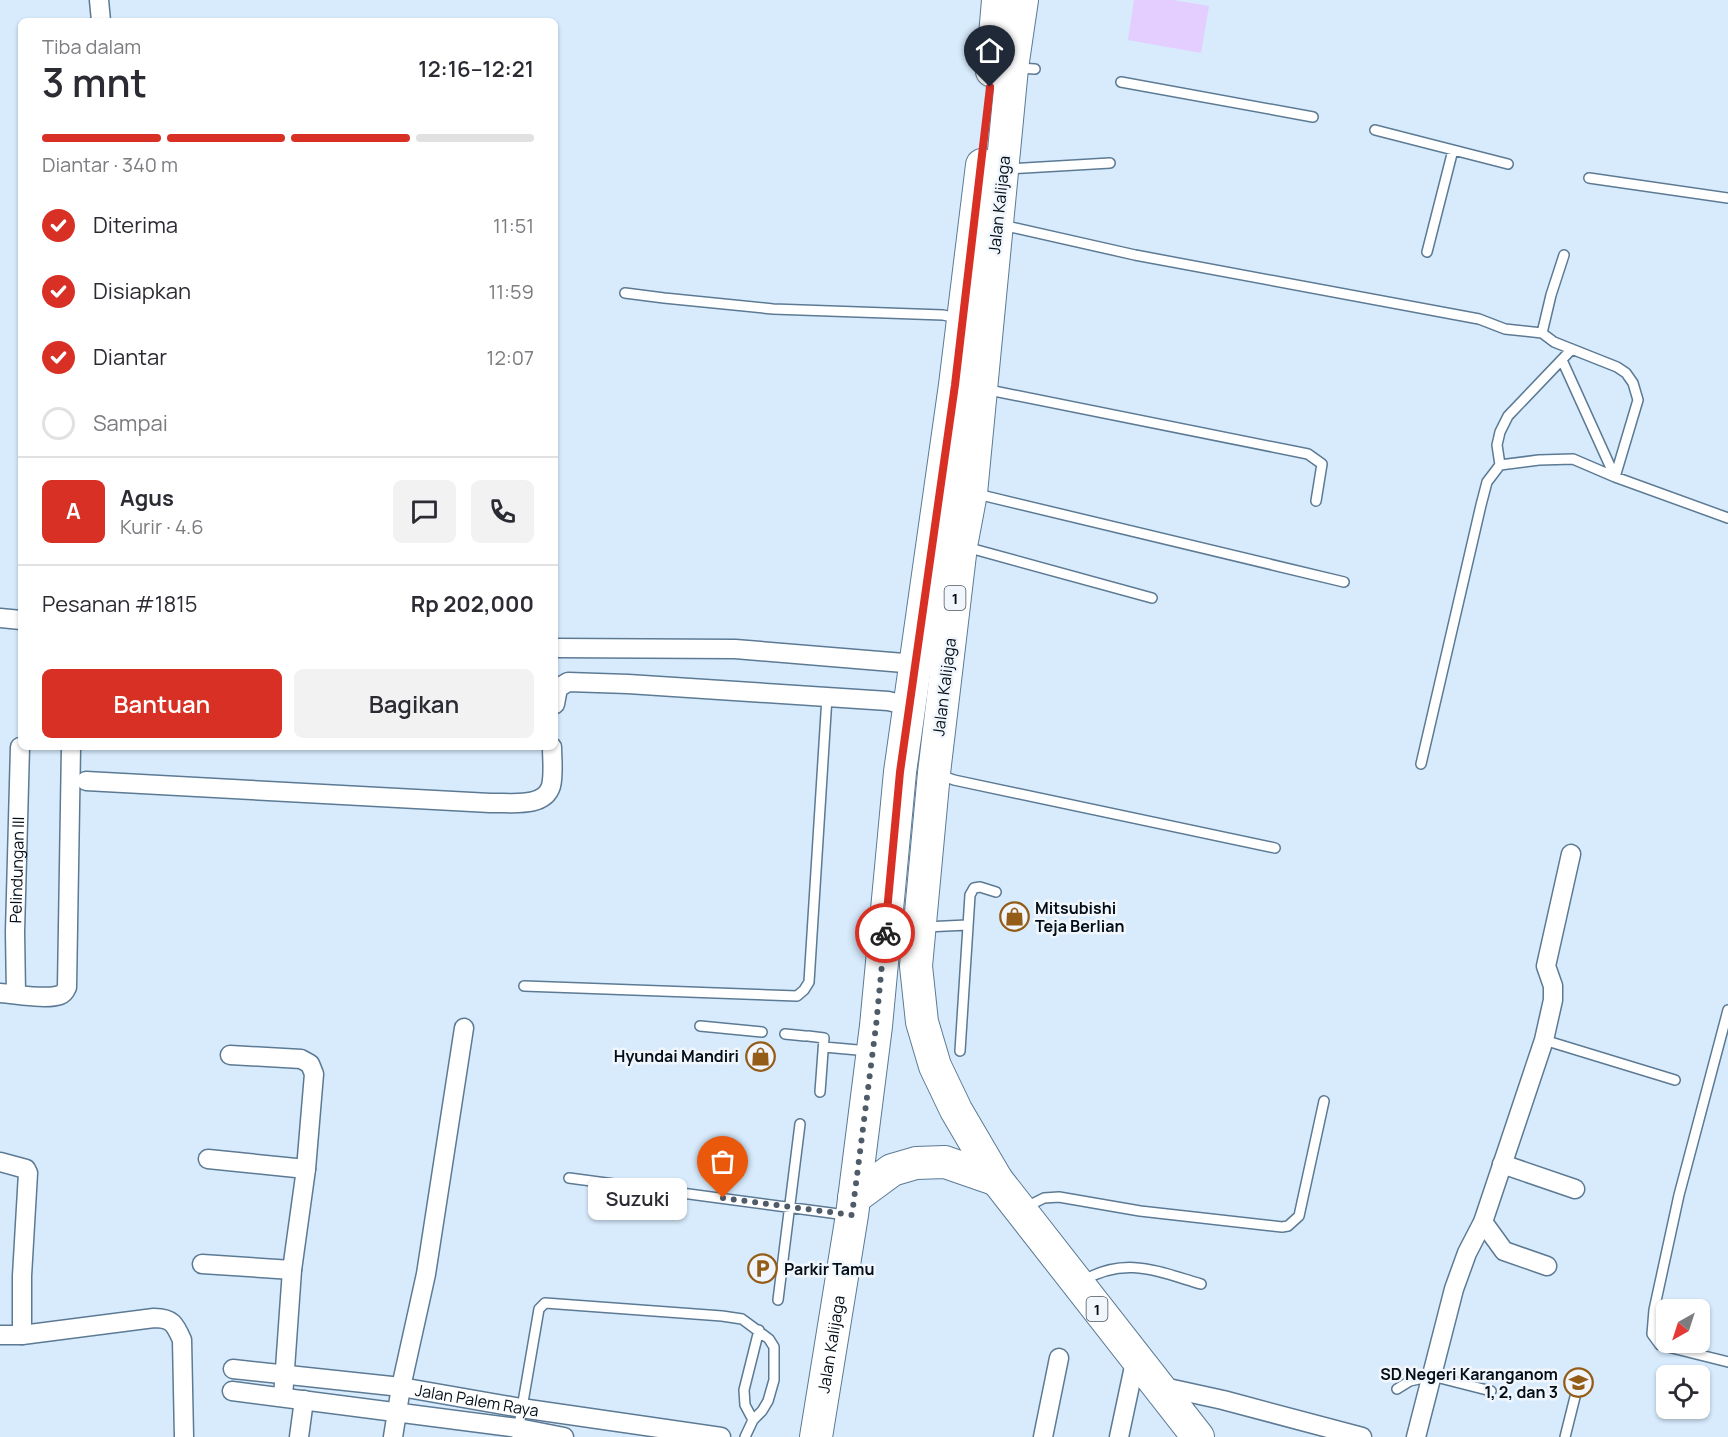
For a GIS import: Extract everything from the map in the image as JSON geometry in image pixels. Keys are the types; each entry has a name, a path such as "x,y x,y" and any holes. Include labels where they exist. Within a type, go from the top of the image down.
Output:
{"highway":[{"name":"Jalan Kalijaga","path":"816,1437 853,1207 872,1052 900,772 963,318 986,131 998,0"},
{"name":"Jalan Kalijaga","path":"996,1180 935,1066 922,1022 916,966 934,773 961,546 971,493 1003,170 1024,68 1022,0"},
{"path":"900,772 934,773"},
{"path":"853,1207 892,1170 916,1163 945,1161 996,1180"},
{"name":"1","path":"996,1180 1198,1437"}],"street":[{"path":"99,0 101,18"},
{"path":"0,618 18,620"},
{"path":"558,648 735,649 916,664"},
{"path":"558,688 568,682 628,684 888,701 910,706"},
{"name":"Pelindungan III","path":"8,993 15,932 20,750"},
{"path":"8,993 38,997 60,995 67,987 71,750"},
{"path":"86,781 490,803 529,802 540,799 550,788 552,750"},
{"path":"1416,1437 1454,1289 1467,1253 1483,1222 1544,1040 1553,1000 1553,986 1545,966 1571,854"},
{"path":"393,1437 400,1387 426,1274 464,1028"},
{"path":"230,1055 301,1059 310,1064 314,1074 306,1169 292,1270 283,1397"},
{"path":"208,1159 306,1169"},
{"path":"0,1162 26,1168 28,1173 22,1276 22,1335"},
{"path":"1502,1164 1575,1189"},
{"path":"1483,1222 1504,1251 1521,1259 1547,1266"},
{"path":"202,1264 292,1270"},
{"path":"0,1335 22,1335 154,1318 172,1322 182,1340 184,1437"},
{"path":"1119,1437 1136,1357"},
{"path":"1043,1437 1059,1358"},
{"name":"Jalan Palem Raya","path":"233,1369 400,1387 521,1408 721,1437"},
{"path":"1157,1386 1223,1400 1362,1437"},
{"name":"Jalan Palem Raya","path":"232,1390 396,1412 517,1433 564,1437"},
{"path":"298,1437 304,1400"}],"lane":[{"path":"1120,82 1313,117"},
{"path":"1375,130 1508,164"},
{"path":"1427,252 1453,150"},
{"path":"1003,170 1110,163"},
{"path":"1588,178 1728,198"},
{"path":"997,224 1135,255 1479,319 1505,329 1542,333 1554,342 1617,367 1626,373 1633,383 1638,400 1615,477"},
{"path":"1542,333 1551,294 1564,255"},
{"path":"626,293 773,309 943,315 963,318"},
{"path":"1500,465 1497,445 1500,432 1508,416 1572,349"},
{"path":"1562,360 1615,477"},
{"path":"981,388 1308,454 1322,464 1316,501"},
{"path":"1421,765 1485,489 1487,482 1500,465 1539,460 1574,459 1615,477 1728,518"},
{"path":"971,493 1344,582"},
{"path":"961,546 1152,598"},
{"path":"524,986 797,996 804,990 809,982 827,697"},
{"path":"934,773 954,780 1275,848"},
{"path":"960,1051 971,890 980,887 996,892"},
{"path":"920,927 967,925"},
{"path":"1728,1010 1678,1195 1654,1310 1652,1334 1660,1345 1728,1362"},
{"path":"700,1026 762,1032"},
{"path":"785,1034 824,1038 820,1092"},
{"path":"1544,1040 1675,1080"},
{"path":"824,1047 872,1052"},
{"path":"1020,1211 1044,1198 1059,1197 1140,1211 1288,1226 1299,1216 1324,1101"},
{"path":"777,1300 800,1124"},
{"path":"569,1178 789,1207 853,1207"},
{"path":"1078,1284 1094,1275 1120,1267 1146,1268 1201,1284"},
{"path":"517,1433 539,1310 545,1303 722,1316 742,1319 759,1330 774,1347 774,1380 768,1401 753,1420 746,1437"},
{"path":"753,1420 745,1405 744,1390 759,1330"},
{"path":"1398,1389 1410,1381 1432,1376 1491,1391"},
{"path":"1565,1437 1576,1389"}],"shaded area":[{"path":"1134,0 1173,0 1209,6 1201,53 1128,40"}],"way so far":[{"path":"723,1198 852,1215 876,1026 885,933"}],"place":[{"name":"Mitsubishi Teja Berlian","path":"1014,917"},
{"name":"Hyundai Mandiri","path":"760,1056"},
{"name":"Suzuki","path":"723,1198"},
{"name":"Parkir Tamu","path":"763,1269"},
{"name":"SD Negeri Karanganom 1, 2, dan 3","path":"1579,1383"}],"route":[{"path":"885,933 900,772 955,385 990,87"}]}
